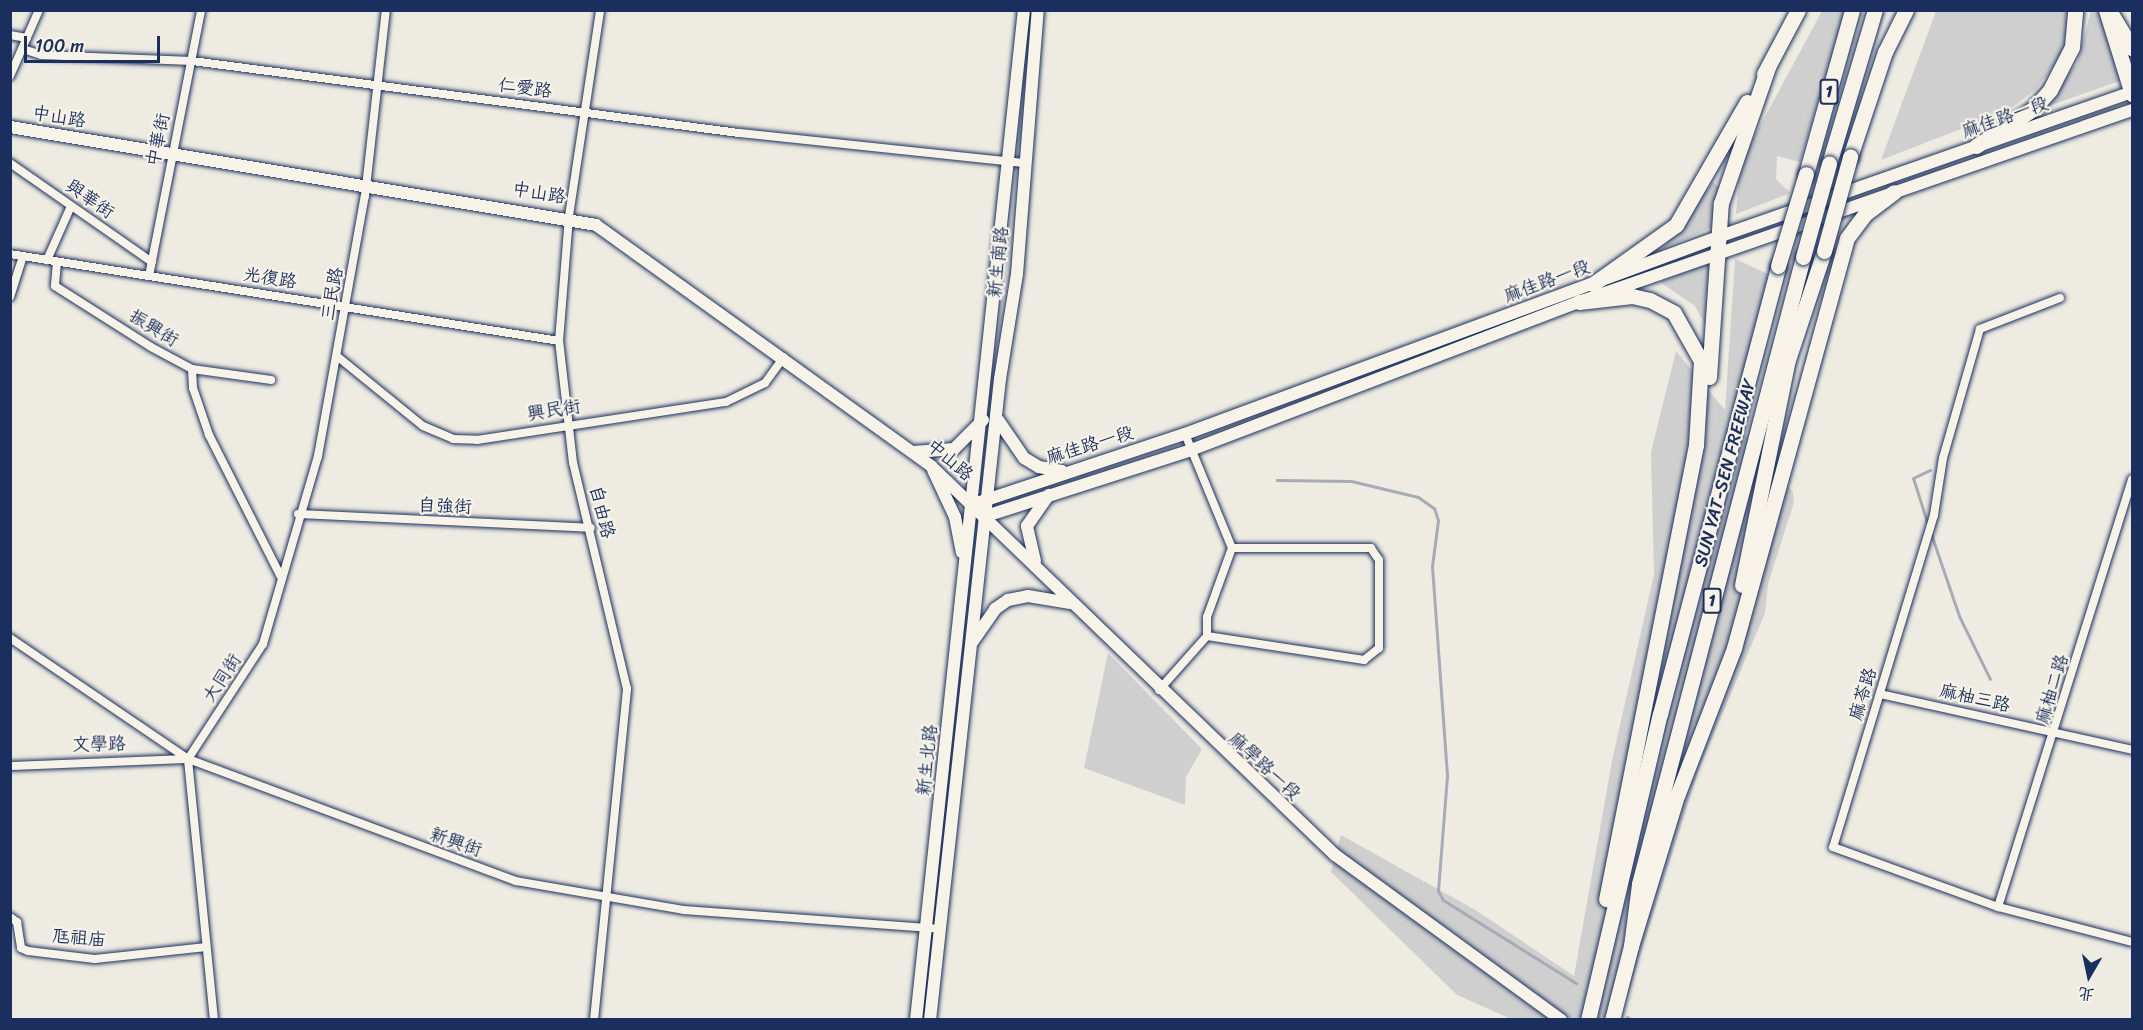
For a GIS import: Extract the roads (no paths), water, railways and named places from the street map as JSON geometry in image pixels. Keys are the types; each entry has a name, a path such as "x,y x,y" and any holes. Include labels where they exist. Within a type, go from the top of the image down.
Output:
{"highway":[{"path":"1593,284 1676,225 1768,67 1797,10"},
{"name":"SUN YAT-SEN FREEWAY","path":"1588,1020 1604,944 1778,266 1852,10"},
{"name":"SUN YAT-SEN FREEWAY","path":"1612,1020 1631,946 1638,884 1803,257 1875,10"},
{"path":"1734,648 1768,446 1787,363 1824,251 1850,157 1885,52 1906,10"},
{"path":"1976,146 2033,109 2050,90 2072,47 2075,10"},
{"path":"2108,10 2133,48"},
{"path":"2108,10 2132,92"},
{"path":"1604,944 1617,831 1705,407 1718,244 1727,175 1768,67"},
{"path":"1631,946 1677,796 1734,648 1847,238 1865,214 1894,192"},
{"path":"1579,302 1632,296 1674,313 1701,361 1696,445"}],"main road":[{"name":"新生南路","path":"974,504 1024,10"},
{"name":"新生南路","path":"986,516 997,412 1017,274 1038,10"},
{"name":"麻佳路一段","path":"986,516 1054,490 1191,450 1579,302 1718,244 1976,146 2132,92"},
{"name":"麻佳路一段","path":"974,504 1063,471 1185,434 1593,284 1894,192 2133,110"},
{"name":"中山路","path":"10,127 569,216 596,225 784,356 931,466 974,504"},
{"path":"997,412 1012,448 1039,467 1063,471"},
{"path":"913,452 954,449 984,419"},
{"path":"931,466 958,526 964,569"},
{"path":"1038,568 1027,525 1054,490"},
{"name":"麻學路一段","path":"974,504 1159,690 1335,855 1561,1020"},
{"name":"新生北路","path":"916,1020 964,569 974,504"},
{"name":"新生北路","path":"930,1020 986,516"},
{"path":"970,647 982,624 1008,600 1040,597 1073,604"}],"street":[{"path":"10,76 39,10"},
{"name":"中華街","path":"149,276 201,10"},
{"name":"三民路","path":"281,577 298,514 318,456 338,357 367,184 386,10"},
{"name":"自由路","path":"594,1020 627,689 566,424 559,341 569,216 600,10"},
{"path":"10,35 27,38"},
{"name":"仁愛路","path":"23,49 41,56 192,61 378,86 1024,164"},
{"name":"與華街","path":"10,163 152,261"},
{"path":"47,260 71,206"},
{"name":"光復路","path":"10,254 559,341"},
{"path":"10,297 23,256"},
{"name":"振興街","path":"57,262 55,286 192,369 271,380"},
{"name":"麻苓路","path":"2060,298 1980,329 1943,458 1933,520 1833,847 1998,907 2133,942"},
{"name":"興民街","path":"338,357 441,435 477,440 566,424 726,402 765,383 784,356"},
{"path":"192,369 193,388 208,435 281,577"},
{"path":"1159,690 1207,636 1207,617 1232,548 1185,434"},
{"name":"麻柚二路","path":"1998,907 2057,733 2133,479"},
{"name":"自強街","path":"298,514 591,528"},
{"path":"1207,636 1364,660 1379,648 1379,560 1371,548 1232,548"},
{"name":"大同街","path":"188,759 263,644 281,577"},
{"name":"新興街","path":"10,638 188,759 516,881 684,910 926,926 940,929"},
{"name":"麻柚三路","path":"1880,694 2133,750"},
{"path":"188,759 214,1020"},
{"name":"文學路","path":"10,766 188,759"},
{"name":"尫祖庙","path":"10,916 17,922 21,948 28,951 95,959 206,947"}],"waterway":[{"path":"1928,525 1913,478 1930,470"},
{"path":"1277,480 1351,481 1418,497 1434,508 1438,520 1432,566 1447,776 1438,891 1443,900 1576,983"},
{"path":"1931,534 1959,616 1990,679"},
{"path":"1627,1017 1631,1020"}]}
